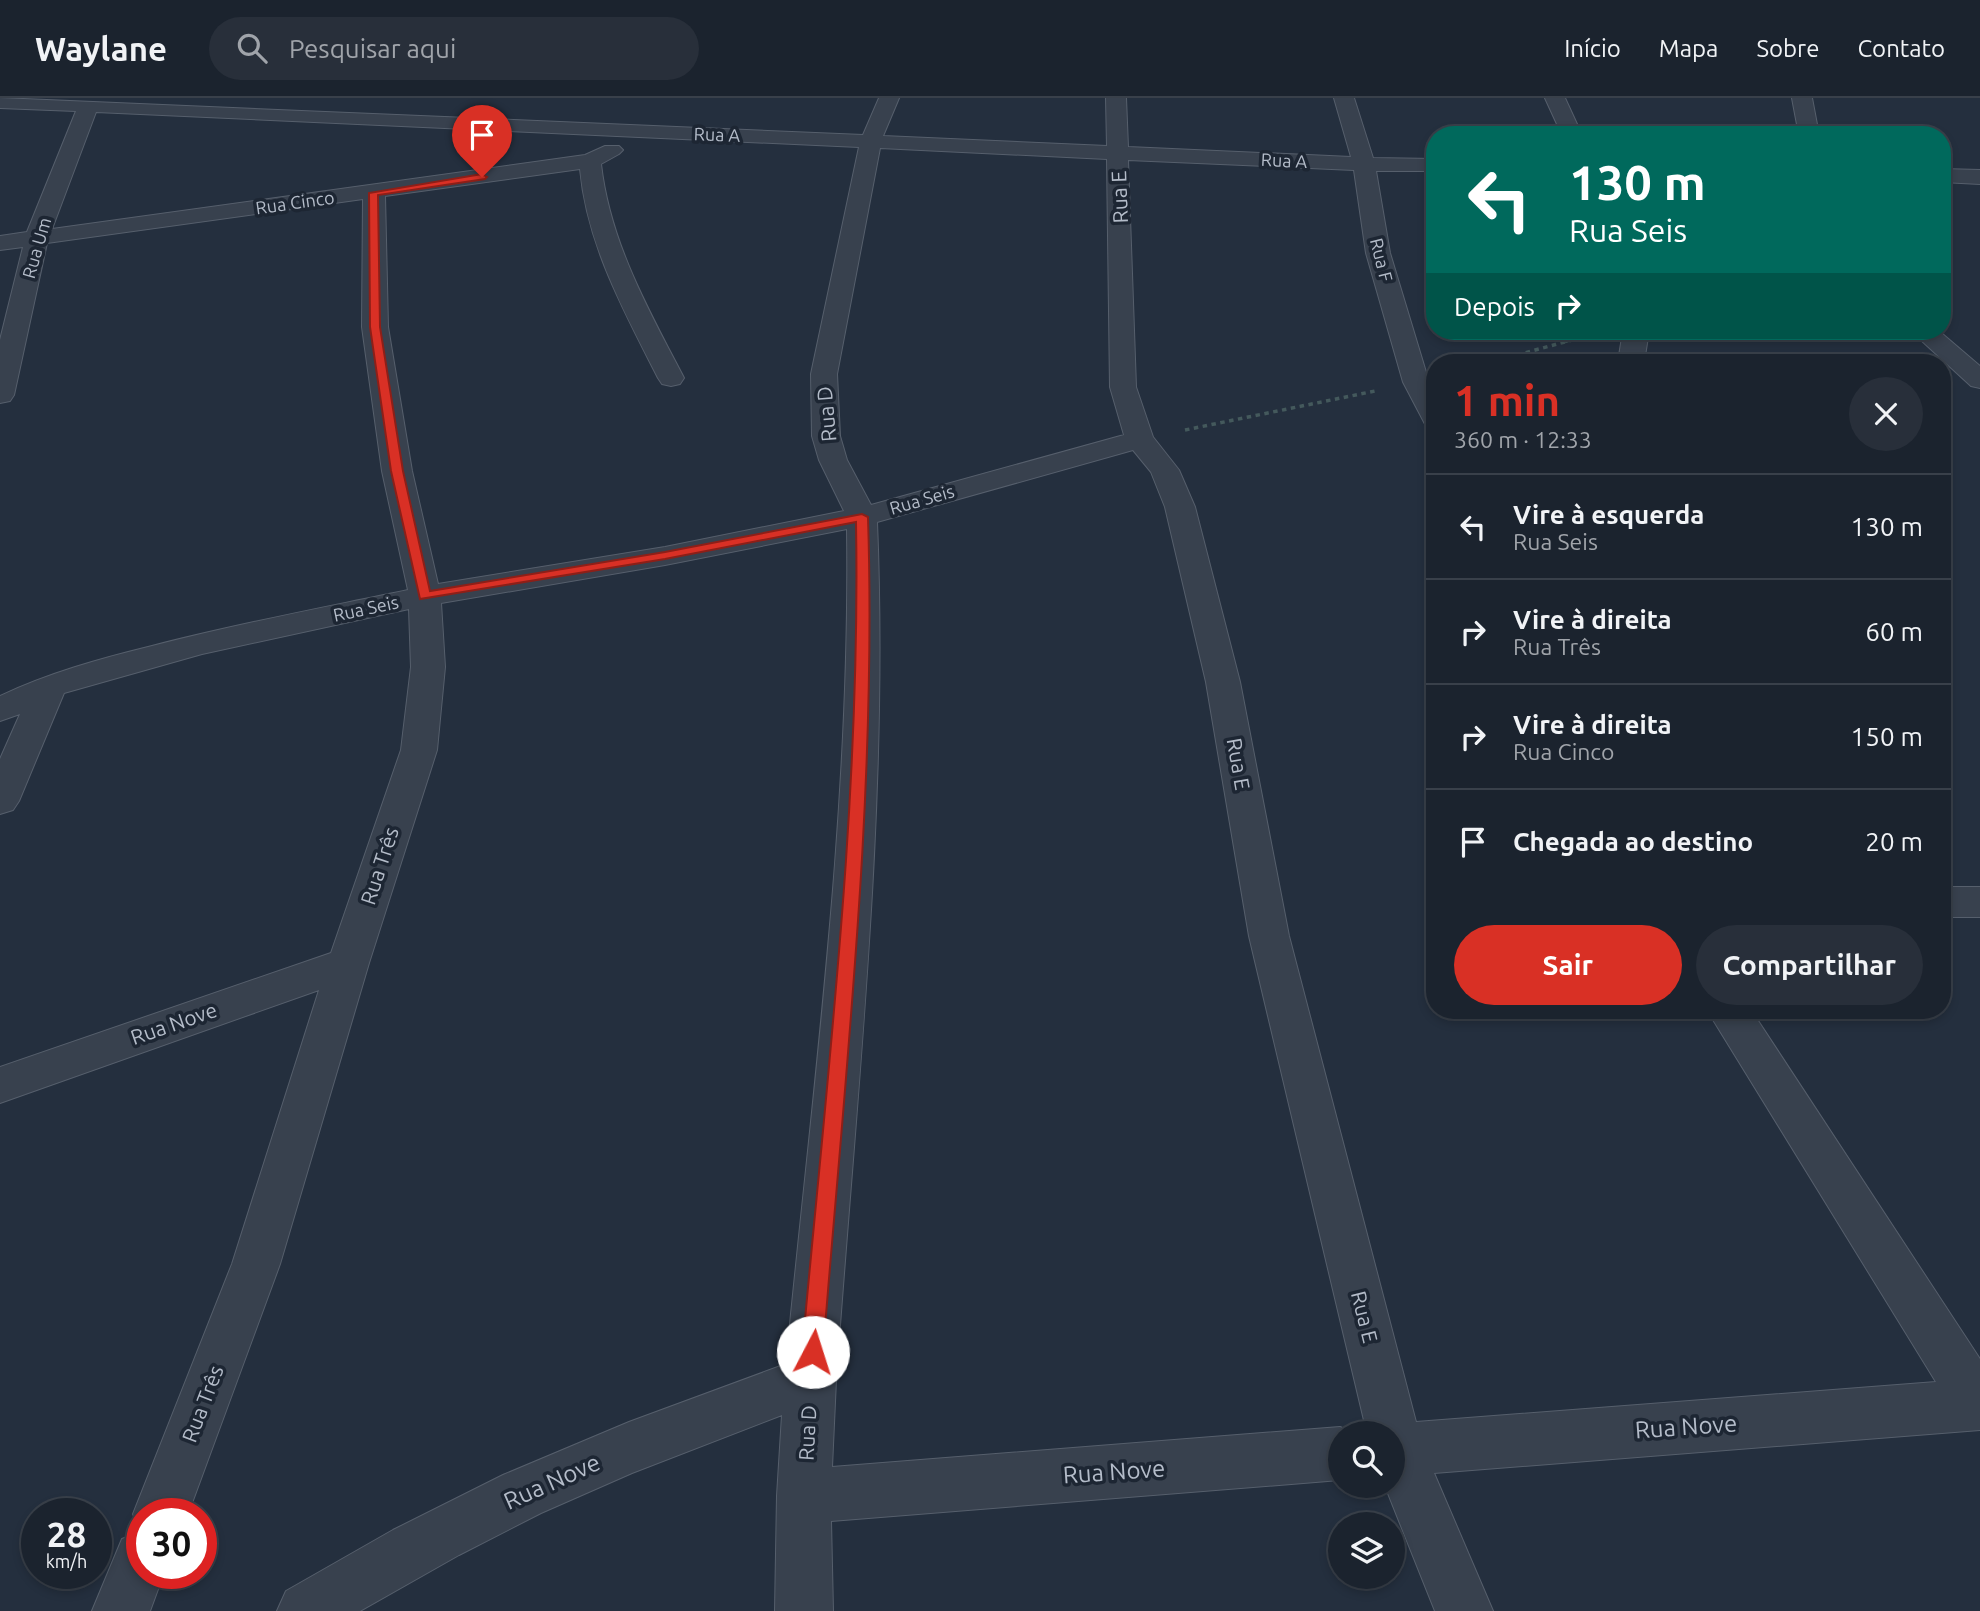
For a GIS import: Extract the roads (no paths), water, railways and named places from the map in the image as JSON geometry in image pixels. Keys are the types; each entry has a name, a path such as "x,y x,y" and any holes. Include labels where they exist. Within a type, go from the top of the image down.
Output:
{"street":[{"name":"Rua D","path":"804,1611 804,1496 810,1380 859,803 865,628 862,517 832,460 826,436 824,374 871,141 890,98"},
{"name":"Rua E","path":"1116,98 1124,387 1139,439 1165,470 1180,507 1223,682 1269,936 1389,1421"},
{"name":"Rua F","path":"1344,98 1364,164 1378,253 1416,382 1426,401"},
{"path":"1555,98 1568,126"},
{"path":"1802,98 1807,126"},
{"name":"Rua A","path":"0,103 1364,164 1426,164"},
{"name":"Rua Um","path":"0,395 37,237 88,106"},
{"name":"Rua Cinco","path":"0,243 590,161 649,133"},
{"path":"590,161 592,191 609,245 637,311 671,378"},
{"path":"1951,175 1980,177"},
{"name":"Rua Três","path":"166,1498 256,1264 348,963 419,750 428,667 425,596 397,471 375,327 374,193"},
{"path":"1934,340 1950,354"},
{"path":"1951,355 1980,380"},
{"name":"Rua Seis","path":"0,710 50,686 104,668 200,645 425,596 665,556 862,517 1139,439"},
{"path":"0,801 50,686"},
{"path":"1951,902 1980,902"},
{"name":"Rua Nove","path":"0,1085 348,963"},
{"name":"Rua Nove","path":"1405,1441 1980,1404 1734,1019"},
{"name":"Rua Nove","path":"306,1611 397,1557 522,1494 631,1447 810,1380"},
{"name":"Rua Nove","path":"804,1496 1328,1455"},
{"name":"Rua E","path":"1405,1469 1464,1611"},
{"path":"121,1611 130,1589"}]}
